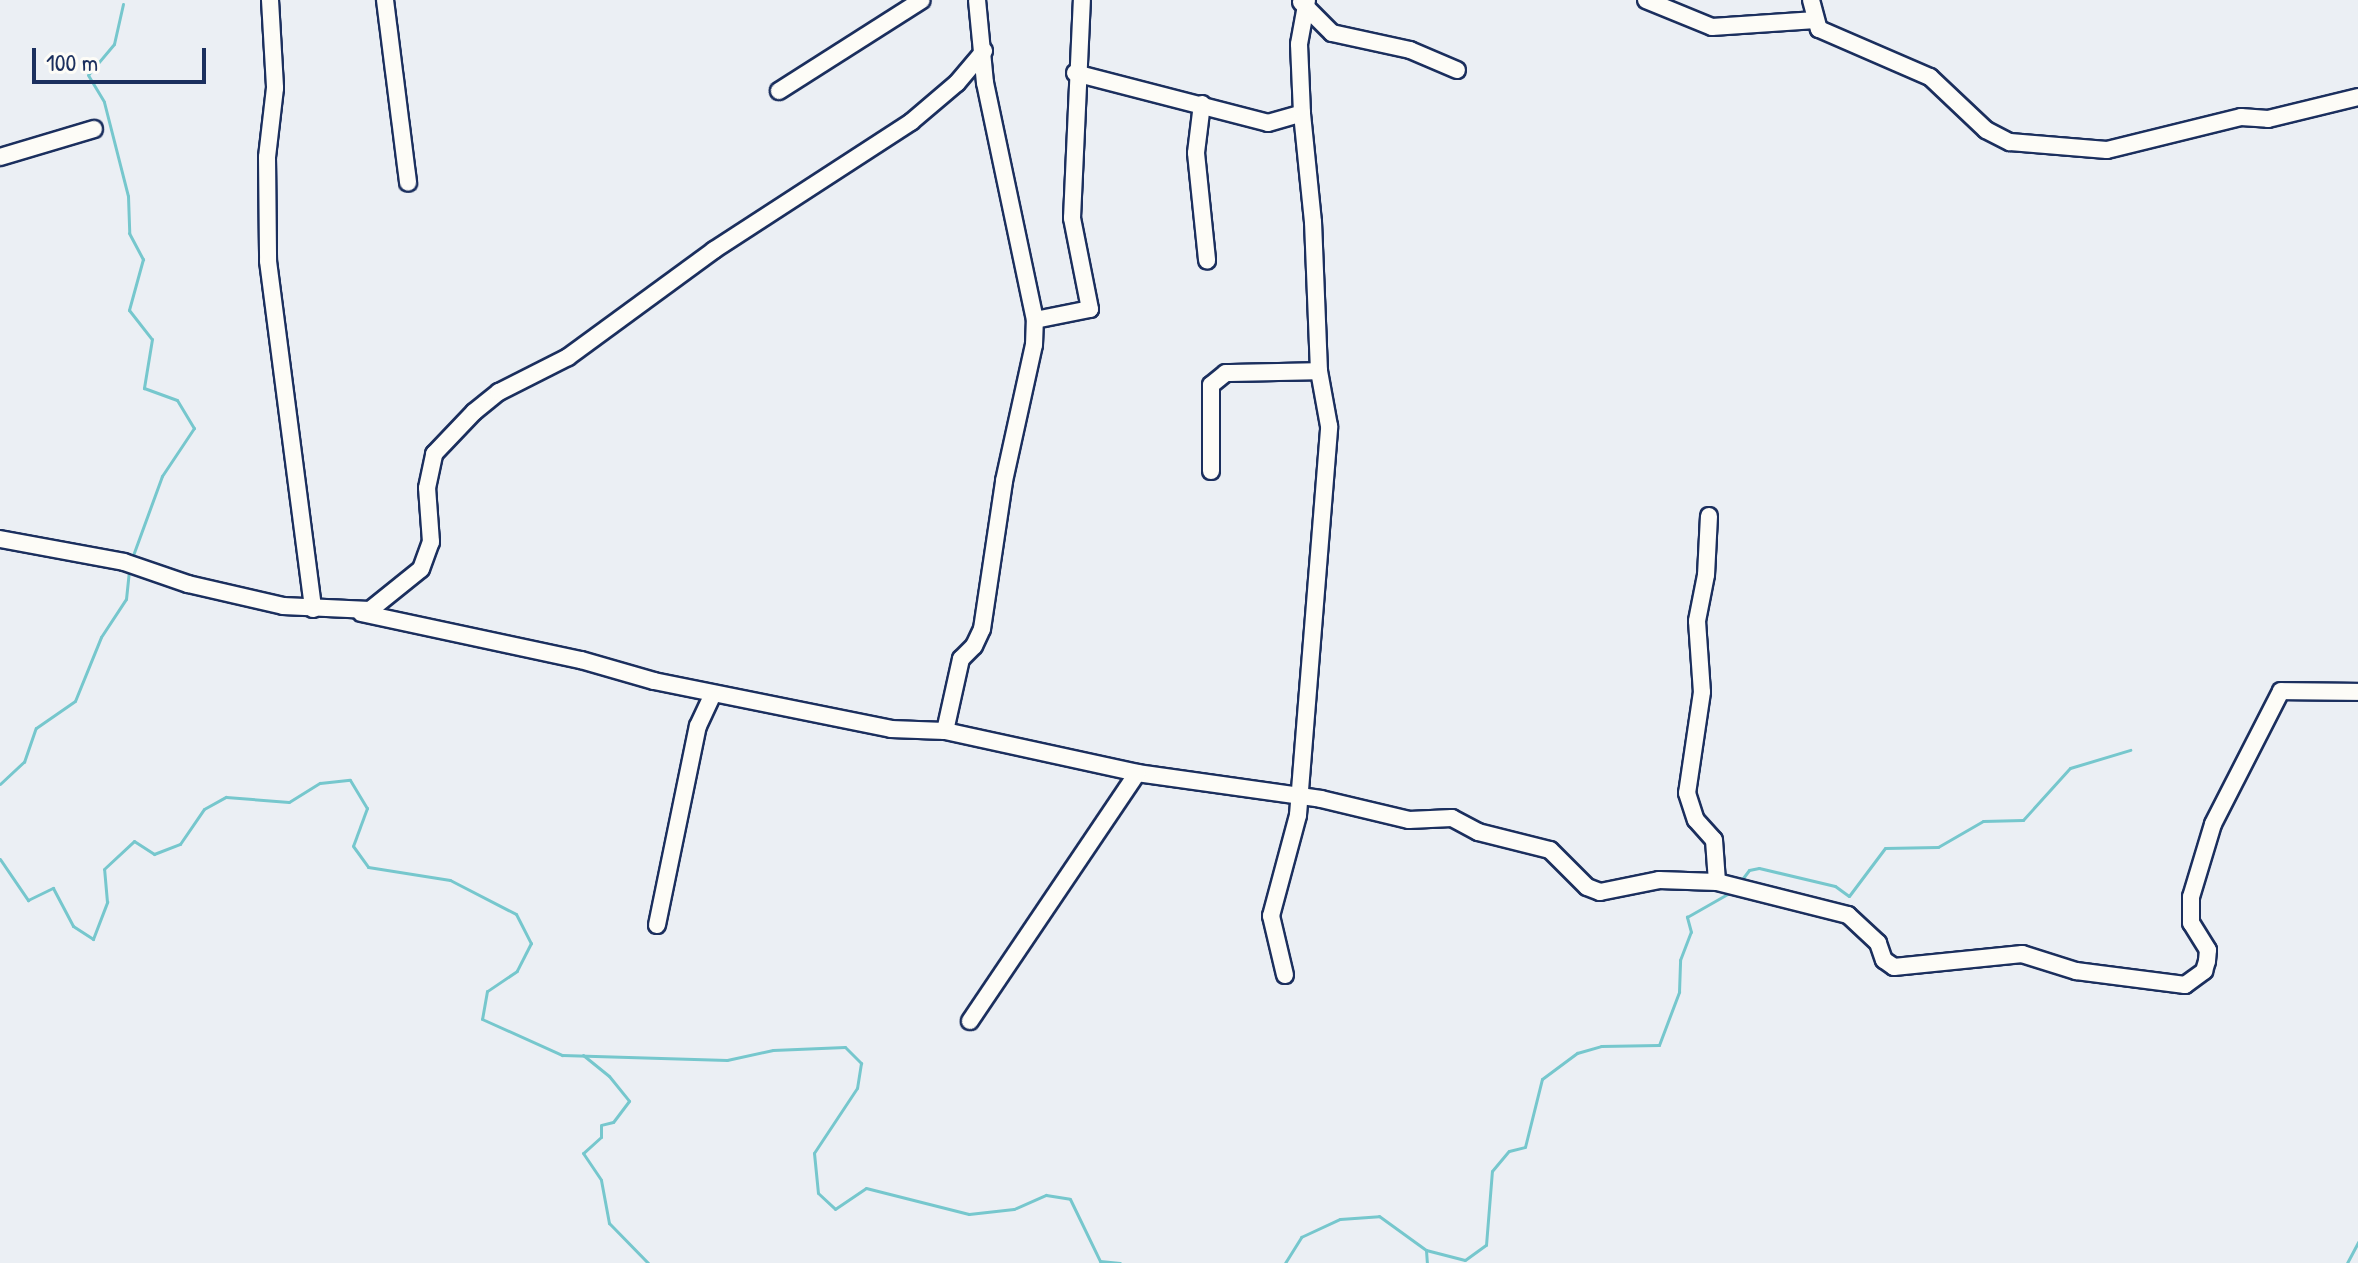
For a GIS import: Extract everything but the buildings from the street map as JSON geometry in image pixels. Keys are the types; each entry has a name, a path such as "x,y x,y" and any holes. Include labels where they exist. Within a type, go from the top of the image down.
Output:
{"street":[{"path":"270,0 275,88 267,157 268,261 313,609"},
{"path":"385,0 408,183"},
{"path":"779,91 922,0"},
{"path":"945,731 961,659 982,629 1035,320 985,83 977,0"},
{"path":"1035,320 1090,309 1072,218 1075,73 1082,0"},
{"path":"1646,0 1712,27 1816,20"},
{"path":"1811,0 1819,29 1930,77 1986,130 2010,142 2049,148 2107,150 2241,117 2268,119 2358,97"},
{"path":"1303,2 1332,33 1410,50 1457,70"},
{"path":"1285,975 1271,916 1298,815 1297,797 1329,426 1319,371 1313,222 1302,113 1299,44 1303,2"},
{"path":"361,613 385,601 421,569 431,542 427,488 434,454 474,412 499,392 568,357 714,250 911,122 957,83 984,51"},
{"path":"1075,73 1115,87 1202,104 1268,123 1302,113"},
{"path":"1202,104 1196,153 1207,260"},
{"path":"0,157 94,129"},
{"path":"1211,471 1211,385 1226,373 1319,371"},
{"path":"1709,516 1706,575 1697,621 1702,692 1687,793 1696,820 1714,840 1717,882"},
{"path":"0,539 124,562 188,584 313,609 328,606 713,694 891,729 945,731 1137,773 1297,797 1409,820 1457,819 1478,832 1550,850 1587,887 1600,892 1659,880 1717,882 1848,915 1878,943 1884,960 1894,967 2022,954 2076,971 2185,985 2204,971 2207,961 2208,950 2191,923 2191,897 2213,824 2281,691 2358,692"},
{"path":"657,925 698,726 713,694"},
{"path":"970,1021 1137,773"}],"waterway":[{"path":"123,4 114,44 88,75 104,102 128,196 129,233 143,259 129,310 152,339 144,388 177,400 194,428 162,476 132,558"},
{"path":"0,784 24,762 36,728 75,701 101,637 126,599 129,569"},
{"path":"1740,882 1749,870 1759,868 1835,886 1849,896 1885,848 1938,847 1983,821 2023,820 2070,768 2130,750"},
{"path":"0,859 28,900 53,888 73,926 93,939 107,902 104,869 134,841 154,854 180,844 204,809 226,797 289,802 320,783 350,780 367,808 353,846 368,867 450,880 516,914 531,943 517,971 487,991 482,1019 562,1055 727,1060 773,1050 845,1047 861,1063 857,1088 814,1153 818,1193 835,1209 866,1188 969,1214 1014,1209 1046,1195 1070,1199 1100,1261 1120,1263"},
{"path":"1426,1250 1465,1260 1486,1245 1492,1171 1509,1151 1525,1147 1542,1079 1577,1053 1601,1046 1659,1045 1679,992 1680,960 1691,932 1687,917 1729,893"},
{"path":"583,1055 609,1076 629,1101 613,1122 601,1125 601,1137 583,1153 601,1180 609,1223 648,1263"},
{"path":"1285,1263 1301,1237 1340,1219 1379,1216 1426,1250 1427,1263"},
{"path":"2347,1263 2358,1242"}]}
